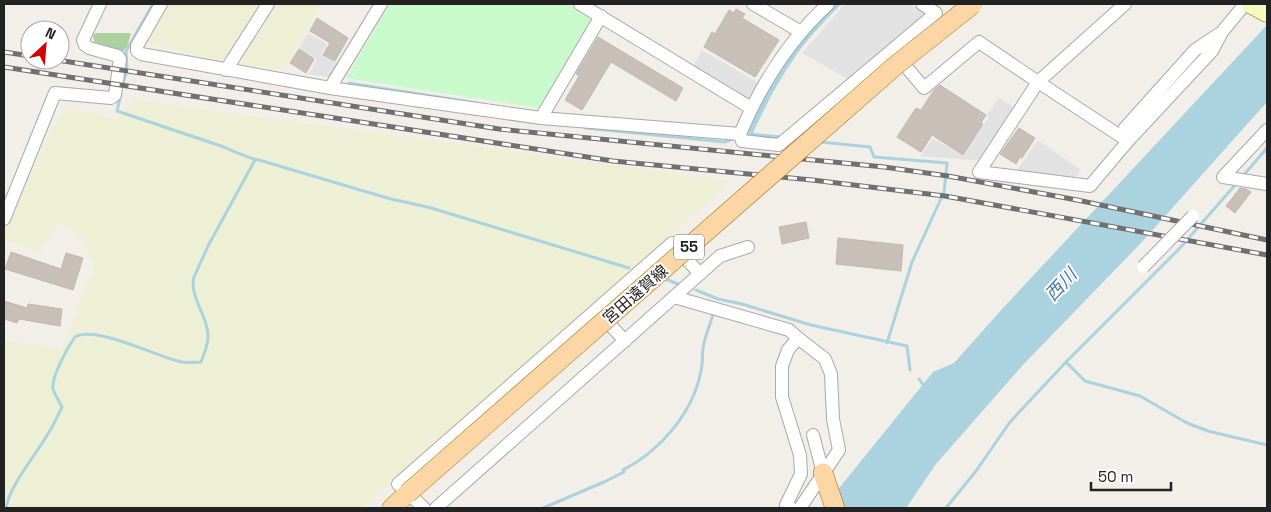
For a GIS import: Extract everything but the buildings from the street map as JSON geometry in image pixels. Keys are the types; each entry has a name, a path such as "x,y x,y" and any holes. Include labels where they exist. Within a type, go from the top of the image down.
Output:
{"main road":[{"name":"宮田遠賀線","path":"392,508 895,66 973,4"},
{"path":"822,473 835,508"}],"street":[{"path":"4,219 55,92 110,98 115,94 120,59 118,56 89,48 85,45 84,40 100,4"},
{"path":"161,4 137,46 137,51 141,54 330,88 540,118 740,134"},
{"path":"226,70 268,4"},
{"path":"330,88 381,4"},
{"path":"580,4 751,108"},
{"path":"753,4 801,32"},
{"path":"828,4 778,59 751,108 740,134 742,141 779,145 936,13 922,4"},
{"path":"1125,4 1038,82 979,172 1090,186 1127,134 1212,51 1222,32 1255,7"},
{"path":"540,118 601,16"},
{"path":"892,50 924,88 979,42 1038,82 1127,134"},
{"path":"1267,130 1223,177 1267,184"},
{"path":"1144,267 1193,216"},
{"path":"424,508 398,484 672,243 700,274"},
{"path":"436,508 720,256 748,246"},
{"path":"674,297 789,330 825,359 831,374 833,419 839,450 800,508"},
{"path":"595,310 625,341"},
{"path":"787,507 801,474 800,455 782,397 782,366 788,350 798,338"},
{"path":"813,435 822,473"}],"green space":[{"path":"168,4 260,4 227,57 216,61 148,43 149,37"},
{"path":"277,4 322,4 283,70 244,65 241,61 242,58"},
{"path":"390,4 568,4 589,17 589,23 539,108 346,78"},
{"path":"96,33 131,33 127,47 123,51 94,42 93,35"},
{"path":"135,100 731,181 363,508 4,508 4,340 62,349 94,267 82,238 58,222 41,251 4,241 4,235 44,145 62,110 93,112 116,120"}],"shaded area":[{"path":"845,4 909,4 923,12 925,19 850,80 802,53"},
{"path":"308,33 327,44 321,55 339,64 332,75 327,77 308,74 317,60 299,48"},
{"path":"702,50 760,84 750,98 746,99 693,67"},
{"path":"999,98 1015,108 982,161 920,156 933,138 963,156 989,117 987,114"},
{"path":"1038,140 1081,170 1073,180 1016,171"}],"water":[{"path":"833,4 841,4 792,61 774,90 753,133 745,132 764,94 800,41"},
{"name":"西川","path":"1267,25 1267,102 1141,243 1021,367 936,464 906,508 823,508 933,372 954,363"}],"waterway":[{"path":"123,83 127,69 126,51 153,4"},
{"path":"349,83 476,103"},
{"path":"121,94 117,111 252,158 390,199 431,208 629,268"},
{"path":"585,128 725,142 735,138"},
{"path":"744,136 748,134 782,137"},
{"path":"821,142 870,147 874,157 947,163 944,192 912,262 887,343"},
{"path":"1242,177 1267,148"},
{"path":"6,508 18,479 44,441 62,407 53,389 53,384 61,362 75,337 85,334 97,335 182,362 201,362 207,345 208,335 194,292 194,277 208,246 255,160"},
{"path":"1066,362 1180,248 1236,184"},
{"path":"663,278 678,284"},
{"path":"696,290 718,299 742,304 811,325 907,346 910,370"},
{"path":"543,508 624,472 623,470 650,452 673,429 683,416 697,387 702,368 704,343 714,311"},
{"path":"946,508 976,471 1010,422 1066,362 1085,381 1140,396 1187,423 1208,431 1267,445"},
{"path":"919,379 925,387"}],"railway":[{"path":"4,52 20,54"},
{"path":"70,62 499,129 884,167 948,176 1077,200 1267,240"},
{"path":"4,67 613,161 812,180 945,196 1267,255"}]}
